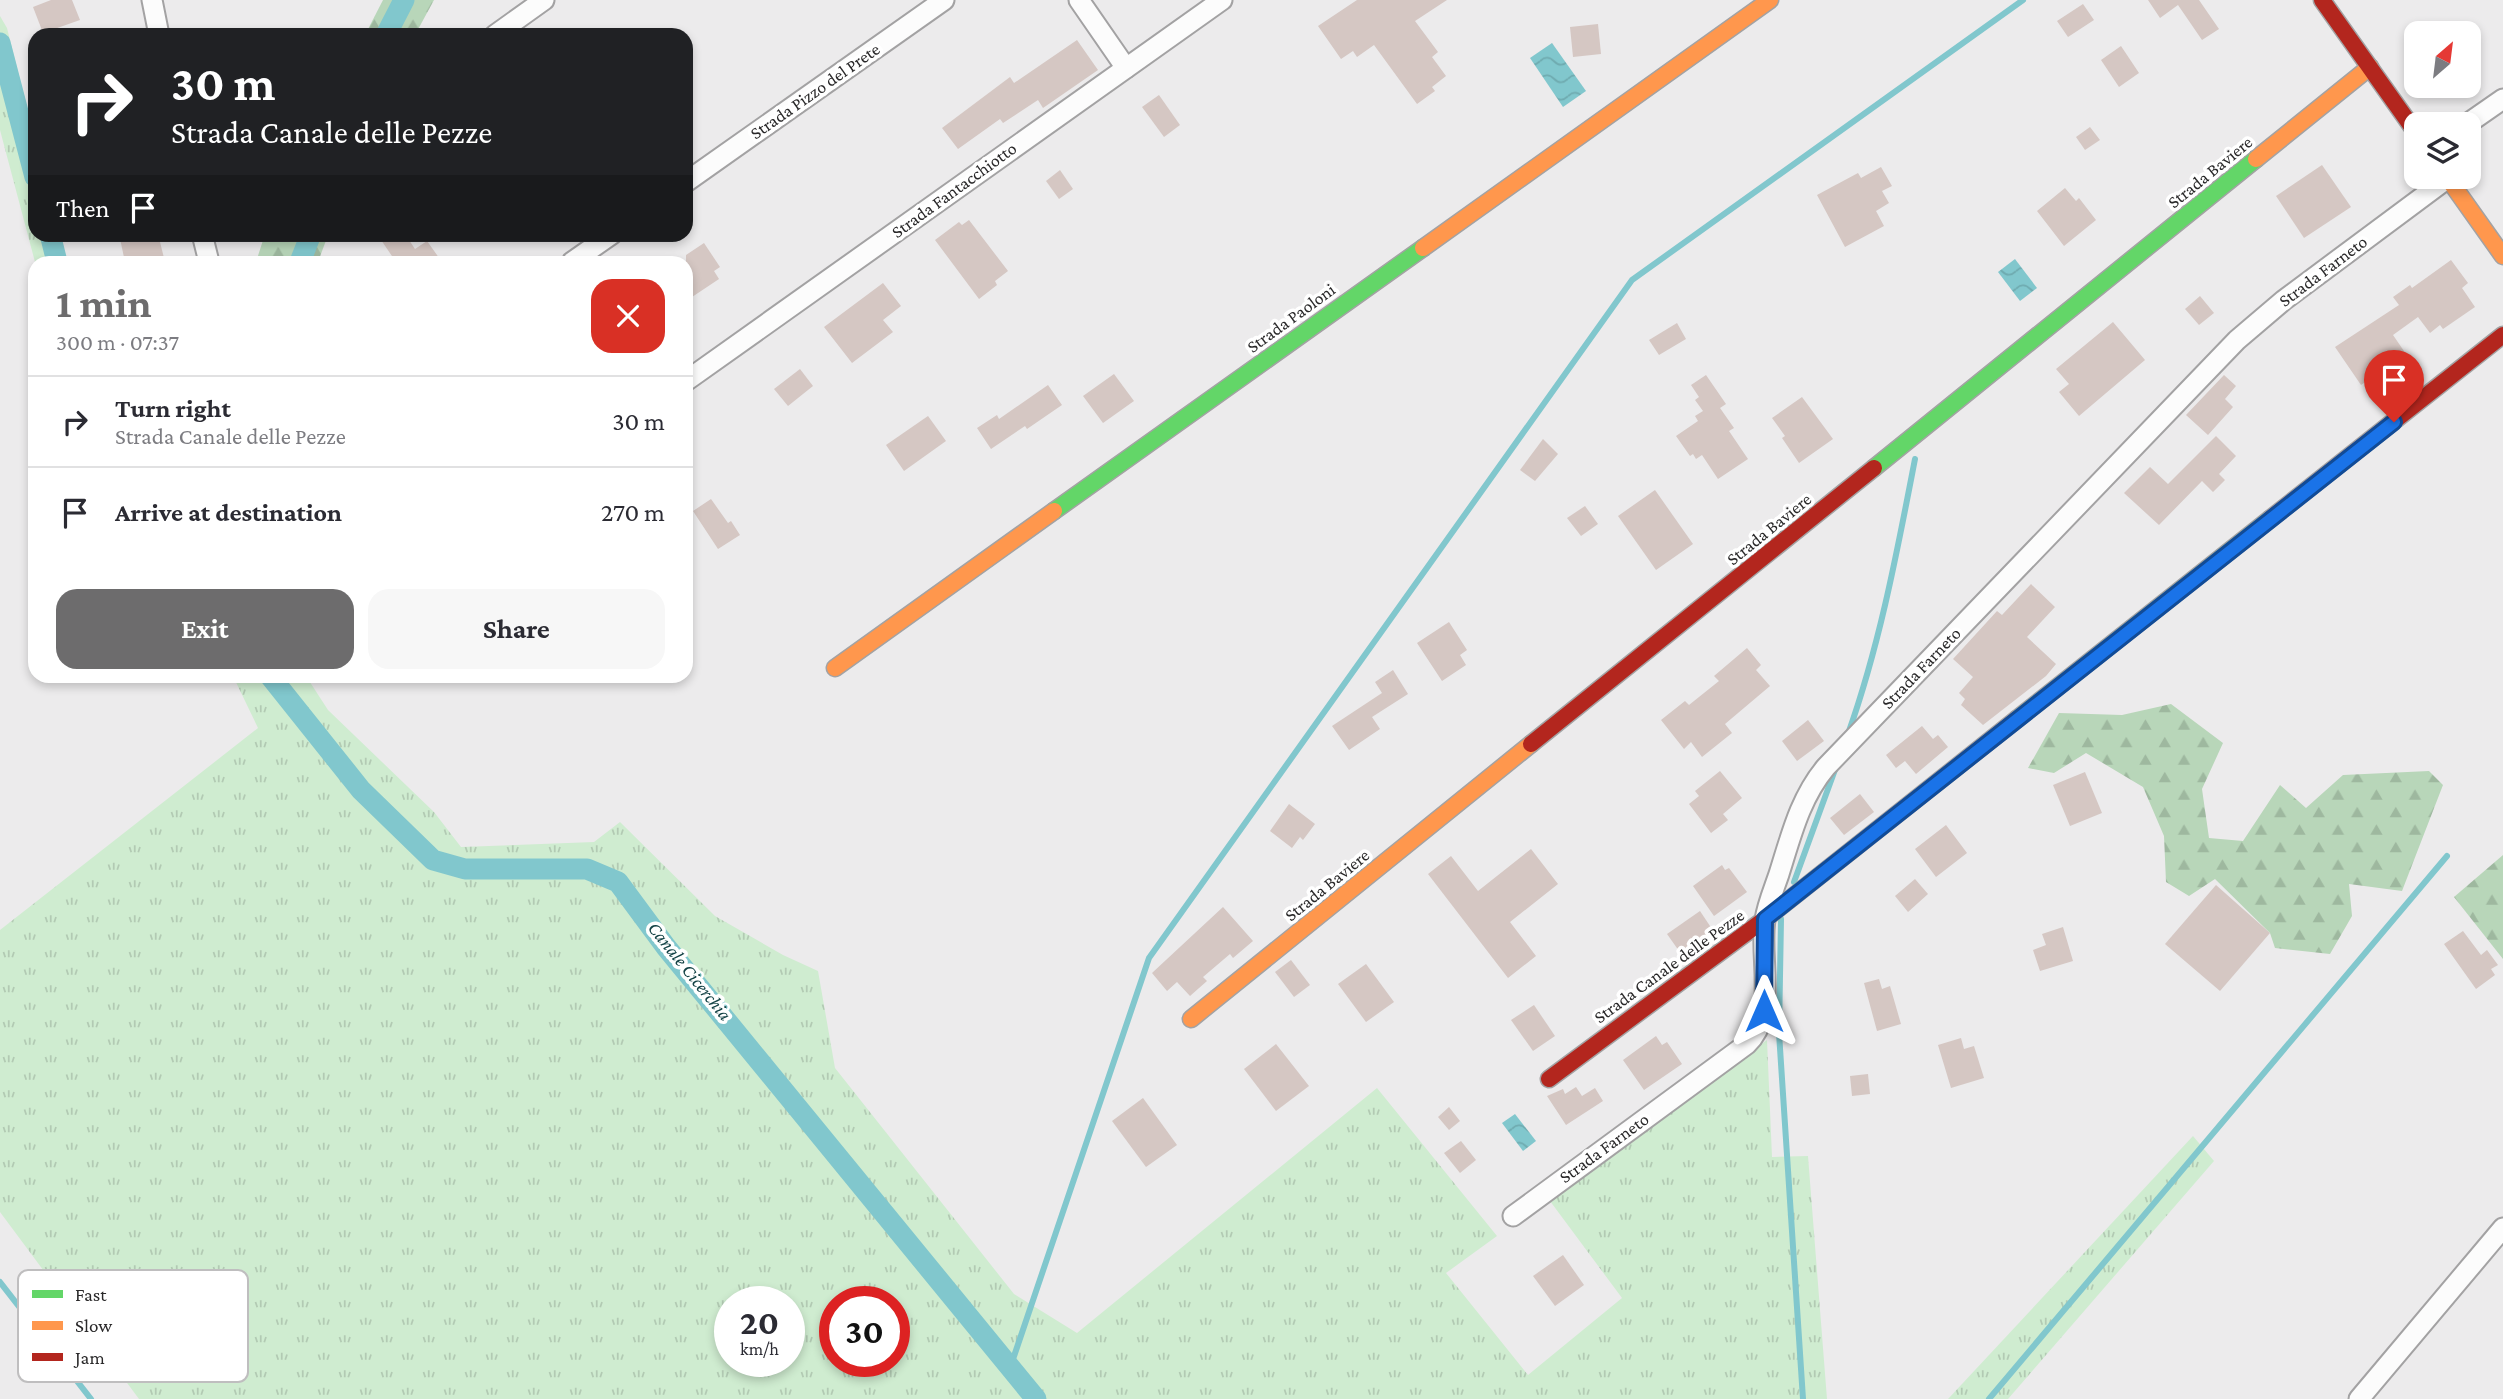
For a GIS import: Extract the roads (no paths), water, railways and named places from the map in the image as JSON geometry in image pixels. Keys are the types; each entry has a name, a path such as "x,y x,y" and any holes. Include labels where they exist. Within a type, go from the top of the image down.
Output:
{"street":[{"path":"152,0 158,28"},
{"path":"505,28 544,0"},
{"name":"Strada Pizzo del Prete","path":"693,177 944,0"},
{"path":"1079,0 1126,68"},
{"name":"Strada Fantacchiotto","path":"693,377 1222,0"},
{"name":"Strada Paoloni","path":"835,668 1770,0"},
{"path":"2322,0 2404,115"},
{"name":"Strada Baviere","path":"1191,1019 2370,67"},
{"path":"2481,114 2503,99"},
{"name":"Strada Farneto","path":"1513,1216 1753,1038 1762,1024 1764,1011 1765,919 1802,802 1833,760 2246,331 2432,189"},
{"path":"2456,189 2503,256"},
{"path":"581,256 601,242"},
{"name":"Strada Canale delle Pezze","path":"1549,1079 1804,889 2503,335"},
{"path":"2359,1399 2503,1228"}],"water":[{"path":"1552,43 1586,91 1563,107 1530,58"},
{"path":"2015,259 2037,288 2020,301 1998,272"},
{"path":"1515,1114 1536,1141 1523,1151 1502,1123"}],"waterway":[{"path":"390,28 404,0"},
{"path":"1010,1368 1149,958 1632,280 2023,0"},
{"path":"0,43 28,150"},
{"path":"52,242 56,256"},
{"path":"302,256 308,242"},
{"path":"1848,734 1879,632 1915,459"},
{"name":"Canale Cicerchia","path":"276,683 361,790 433,860 465,869 587,869 618,882 666,947 1036,1399"},
{"path":"1794,882 1836,767"},
{"path":"1989,1399 2447,856"},
{"path":"1781,919 1779,1033 1803,1399"},
{"path":"0,1282 18,1305"},
{"path":"78,1382 91,1399"}]}
